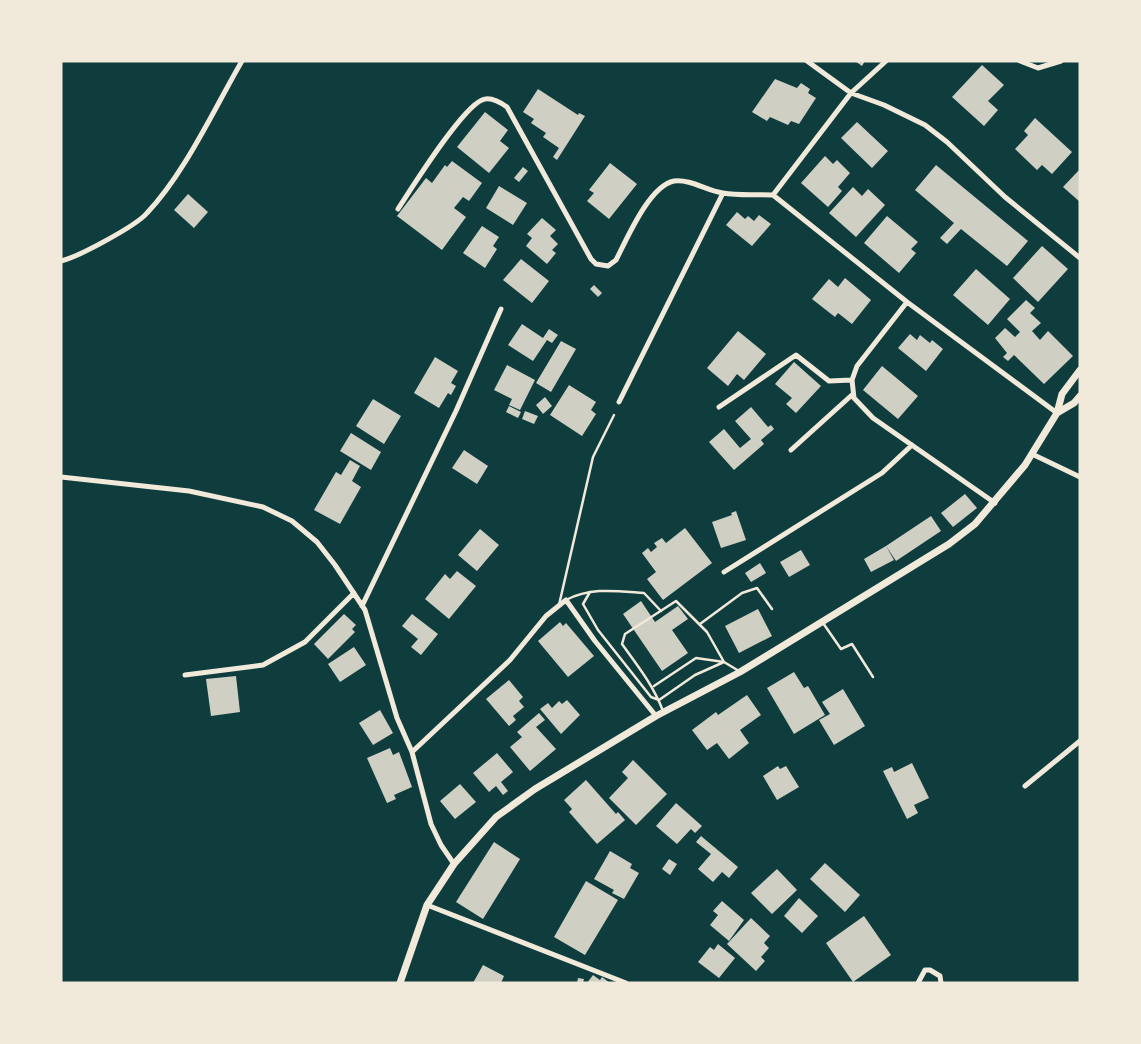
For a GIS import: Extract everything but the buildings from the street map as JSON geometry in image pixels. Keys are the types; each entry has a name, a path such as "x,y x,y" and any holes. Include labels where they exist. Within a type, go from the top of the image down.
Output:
{"street":[{"path":"61,261 77,257 146,215 178,172 242,61"},
{"path":"807,61 851,93 925,125 947,142 1005,197 1080,258"},
{"path":"773,195 851,93 886,61"},
{"path":"1020,61 1038,68 1061,61"},
{"path":"398,208 446,139 474,105 484,99 492,99 507,107 579,238 596,264 608,266 616,260 640,214 652,196 663,186 673,181 685,182 723,193 773,195 907,302 1057,413"},
{"path":"619,402 723,193"},
{"path":"907,302 857,366 852,380 853,394 859,405 872,418 995,503"},
{"path":"362,606 456,411 501,309"},
{"path":"718,407 796,355 829,381 852,380"},
{"path":"400,983 428,905 454,864 496,817 535,789 656,716 740,672 949,544 975,524 995,503 1032,454 1057,413 1062,394 1080,370"},
{"path":"791,450 853,394"},
{"path":"1057,413 1074,403 1080,396"},
{"path":"724,572 882,473 912,445"},
{"path":"1032,454 1080,477"},
{"path":"61,476 189,491 263,507 292,521 317,542 362,606 397,718 412,752 431,824 441,845 454,864"},
{"path":"185,675 263,666 305,642 354,593"},
{"path":"412,752 510,660 546,616 566,600 595,641 656,716"},
{"path":"1025,786 1080,741"},
{"path":"428,905 626,983"},
{"path":"918,983 925,970 930,970 940,976 942,983"}],"lane":[{"path":"558,607 593,457 614,415"},
{"path":"700,624 742,593 758,588 772,609"},
{"path":"566,600 581,592 644,593 661,611"},
{"path":"590,592 583,604 598,630 616,650 651,697 659,700"},
{"path":"616,650 622,644 625,634 676,601 707,632 724,662"},
{"path":"823,622 842,649 852,644 873,677"},
{"path":"622,644 653,687 664,712"},
{"path":"653,687 696,658 724,662 740,672"},
{"path":"659,700 695,675 724,662"}]}
